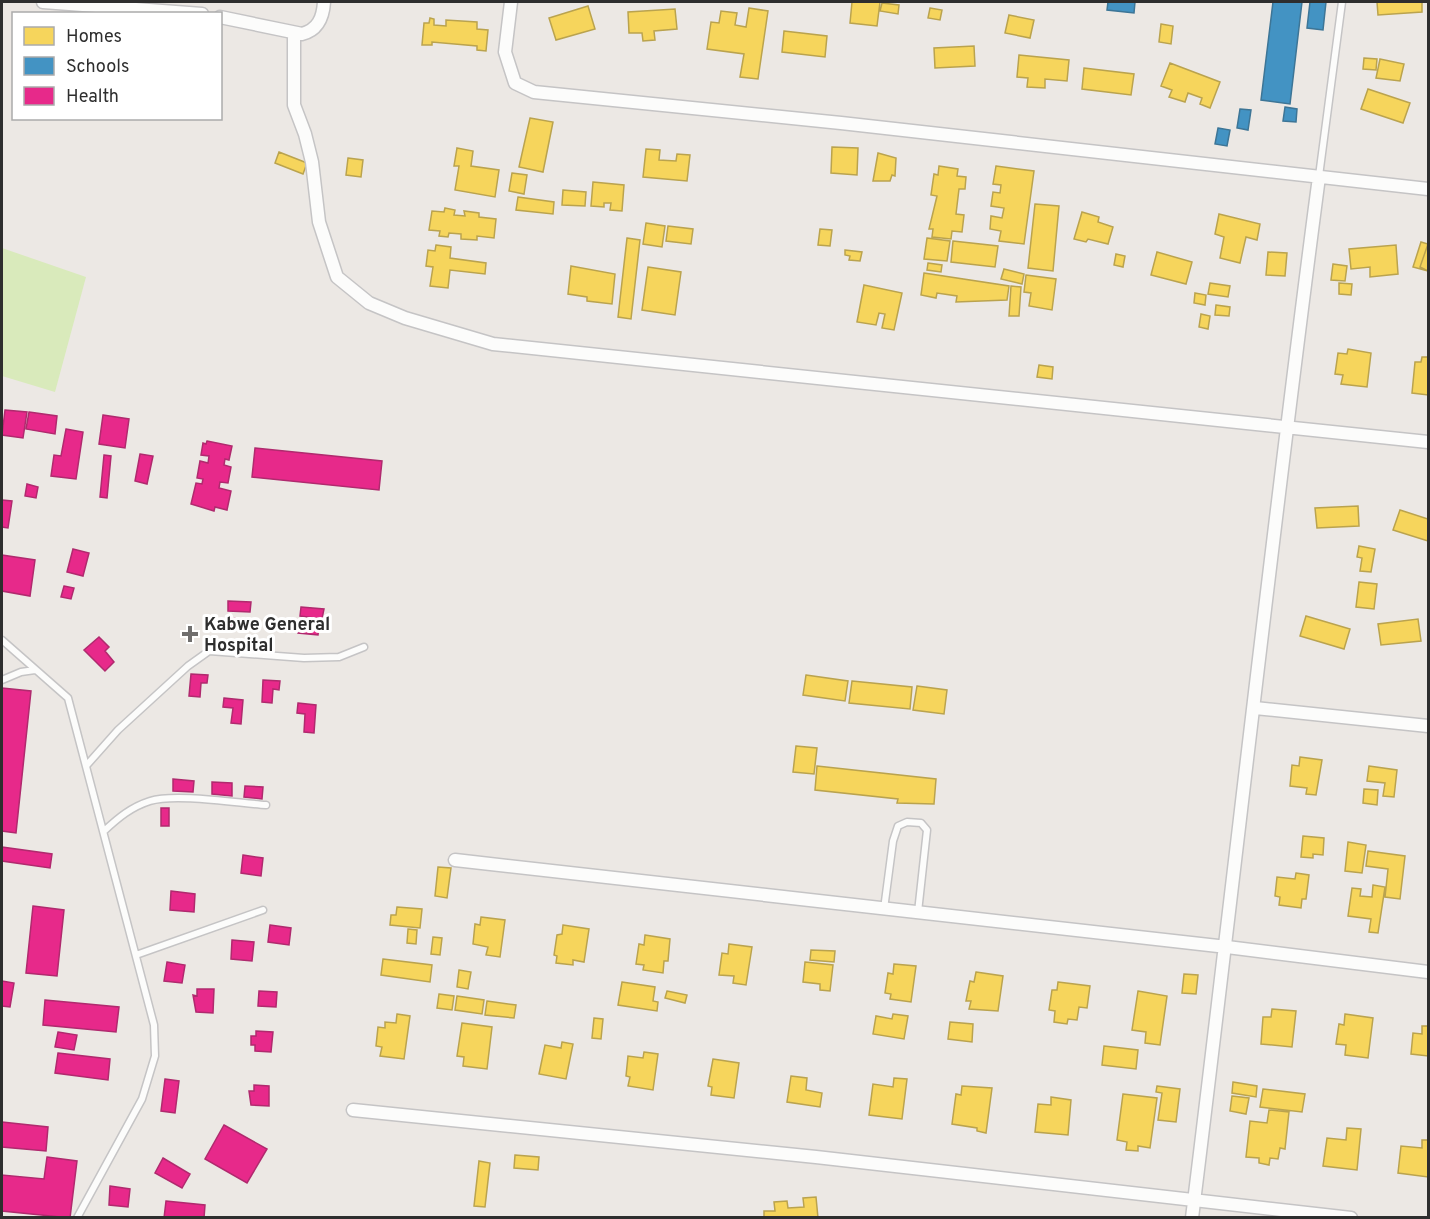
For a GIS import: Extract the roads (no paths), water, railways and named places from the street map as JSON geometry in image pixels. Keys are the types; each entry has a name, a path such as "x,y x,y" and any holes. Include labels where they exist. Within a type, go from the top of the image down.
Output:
{"street":[{"path":"43,2 138,4 189,12"},
{"path":"222,17 294,33 312,32 319,23 324,2"},
{"path":"511,2 505,52 515,83 534,92 841,123 1428,189"},
{"path":"294,33 294,105 306,134 312,162 319,222 337,277 369,303 405,318 493,344 770,375 1428,442"},
{"path":"1192,1218 1227,946 1286,426 1319,177"},
{"path":"1255,708 1428,726"},
{"path":"455,860 1227,946 1428,972"},
{"path":"353,1110 1195,1198 1351,1218"}],"lane":[{"path":"1319,177 1342,2"},
{"path":"2,640 68,698 154,1025 155,1056 142,1099 77,1218"},
{"path":"87,766 118,730 188,666 209,651 304,658 339,657 363,646"},
{"path":"2,680 21,672 35,670"},
{"path":"104,831 123,813 152,800 187,799 266,805"},
{"path":"884,909 893,841 898,826 908,822 921,823 927,830 918,913"},
{"path":"136,955 263,910"}],"place":[{"name":"Kabwe General Hospital","path":"190,634"}]}
